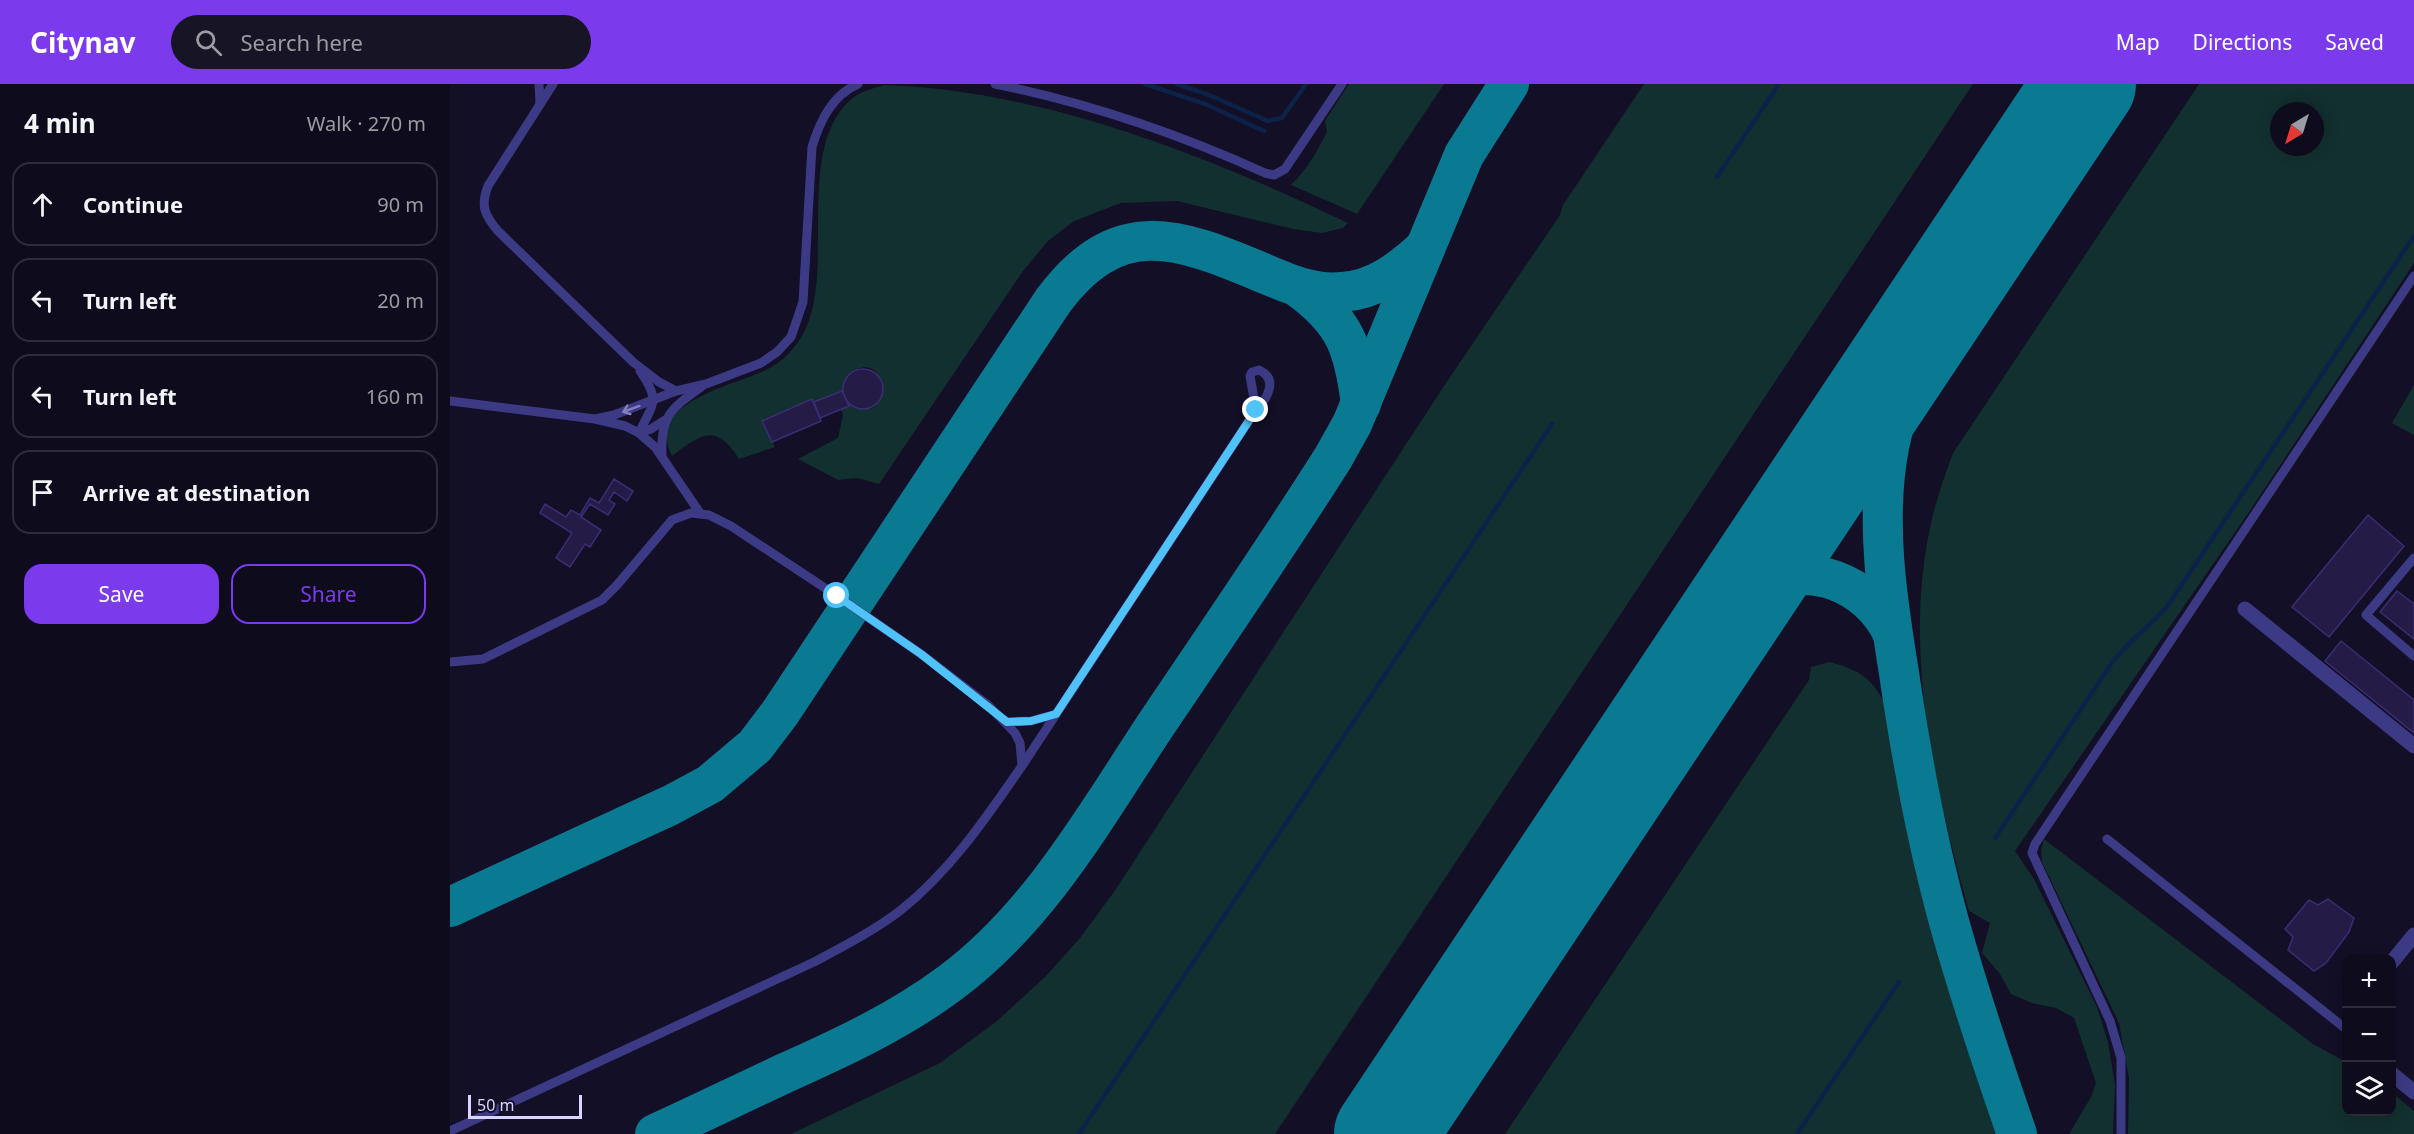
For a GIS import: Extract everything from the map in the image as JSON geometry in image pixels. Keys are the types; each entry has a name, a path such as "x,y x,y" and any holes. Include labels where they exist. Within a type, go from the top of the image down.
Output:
{"street":[{"path":"2245,609 2414,746"},
{"path":"2396,956 2414,935"},
{"path":"2396,1078 2414,1092"}],"lane":[{"path":"539,84 540,105"},
{"path":"553,84 488,186 483,198 483,208 487,218 633,362 659,382 676,391"},
{"path":"595,419 676,391 706,384 760,363 777,352 791,337 803,302 812,147 819,125 834,102 848,88 858,84"},
{"path":"995,84 1032,91 1160,129 1274,175 1285,169 1342,84"},
{"path":"2121,1134 2121,1058 2110,1021 2032,853 2035,844 2414,276"},
{"path":"633,362 652,388 655,400 639,433"},
{"path":"639,433 665,420 678,403 706,384"},
{"path":"450,401 613,422 639,433 662,457 700,513"},
{"path":"450,1131 804,967 900,911 945,869 973,835 1022,766 1256,410"},
{"path":"662,457 661,437 665,420"},
{"path":"450,662 483,659 602,600 672,520 691,513 700,513 731,526 929,660 1007,722 1020,743 1022,766"},
{"path":"2414,558 2366,615 2414,656"},
{"path":"1007,722 1031,721 1056,714"},
{"path":"2107,839 2342,1026"}],"green space":[{"path":"1349,84 1444,84 1357,214 1291,185 1315,153 1327,132 1325,121"},
{"path":"1644,84 1973,84 1275,1134 791,1134 940,1063 997,1021 1046,976 1080,938 1114,892"},
{"path":"2199,84 2414,84 2414,263 2249,512 2015,851 2034,879 2097,1007 2108,1042 2115,1085 2113,1134 2069,1134 2091,1097 2096,1083 2074,1018 2056,1008 2032,1003 2011,994 2000,974 1982,953 1990,923 1969,911 1935,769 1922,673 1920,624 1923,576 1937,499 1953,453"},
{"path":"884,85 943,90 1003,99 1122,130 1238,173 1348,223 1343,228 1322,233 1293,229 1177,201 1121,203 1074,221 1048,241 1023,271 879,484 857,478 838,480 798,459 838,438 843,415 841,409 850,404 865,409 875,406 881,399 880,378 874,370 864,367 847,376 843,393 842,391 814,402 811,399 763,421 775,447 739,459 723,440 708,435 691,442 672,456 667,437 670,422 681,409 714,390 772,367 789,353 803,335 814,302 820,174 825,144 836,118 854,97"},
{"path":"2414,385 2414,435 2392,423"},
{"path":"1830,662 1853,670 1868,680 1880,695 1890,716 1932,914 1950,981 2000,1134 1505,1134 1809,680 1811,667"},
{"path":"2044,839 2313,1044 2342,1060 2342,1116 2396,1116 2396,1096 2414,1111 2414,1134 2128,1134 2129,1078 2119,1023 2042,862 2041,850"}],"building":[{"path":"863,369 871,370 877,375 882,381 882,397 877,403 871,408 863,409 855,408 849,403 844,397 843,389 844,381 849,375 855,370"},
{"path":"842,391 849,406 820,418 814,402"},
{"path":"812,399 821,421 772,442 762,421"},
{"path":"614,479 633,491 627,501 614,492 609,500 615,504 608,515 590,504 581,517 601,530 590,547 585,544 570,567 556,558 572,533 540,513 545,504 566,517 571,510 580,515 590,498 599,503"},
{"path":"2368,515 2404,546 2329,637 2292,607"},
{"path":"2397,591 2414,604 2414,639 2380,612"},
{"path":"2341,641 2414,700 2414,733 2325,661"},
{"path":"2328,899 2354,918 2349,932 2326,963 2314,971 2288,950 2293,937 2285,929 2309,900 2318,905"}],"waterway":[{"path":"1145,84 1205,104 1264,131"},
{"path":"1177,84 1209,95 1268,121 1282,118 1306,84"},
{"path":"1717,177 1779,84"},
{"path":"1995,838 2111,664 2169,604 2414,236"},
{"path":"1079,1134 1552,424"},
{"path":"1797,1134 1899,982"}],"taxiway":[{"path":"655,1134 849,1043 931,997 982,957 1038,897 1087,830 1333,458 1352,424 1464,155 1509,84"},
{"path":"450,907 671,805 710,784 755,746 780,713 1053,301 1077,273 1101,255 1125,244 1150,241 1176,243 1232,260 1302,288 1332,292 1354,290 1377,283 1407,264 1425,248"},
{"path":"1955,279 1916,360 1894,425 1885,475 1884,560 1890,617 1909,734 1933,857 1964,972 2017,1134"},
{"path":"1299,288 1328,313 1345,338 1355,367 1361,404"},
{"path":"1717,636 1736,610 1753,593 1779,579 1798,575 1817,576 1853,589 1882,615 1892,632"}],"runway":[{"path":"1385,1134 2085,84"}],"route":[{"path":"837,596 951,676 1007,722 1031,721 1056,714 1256,410"}]}
